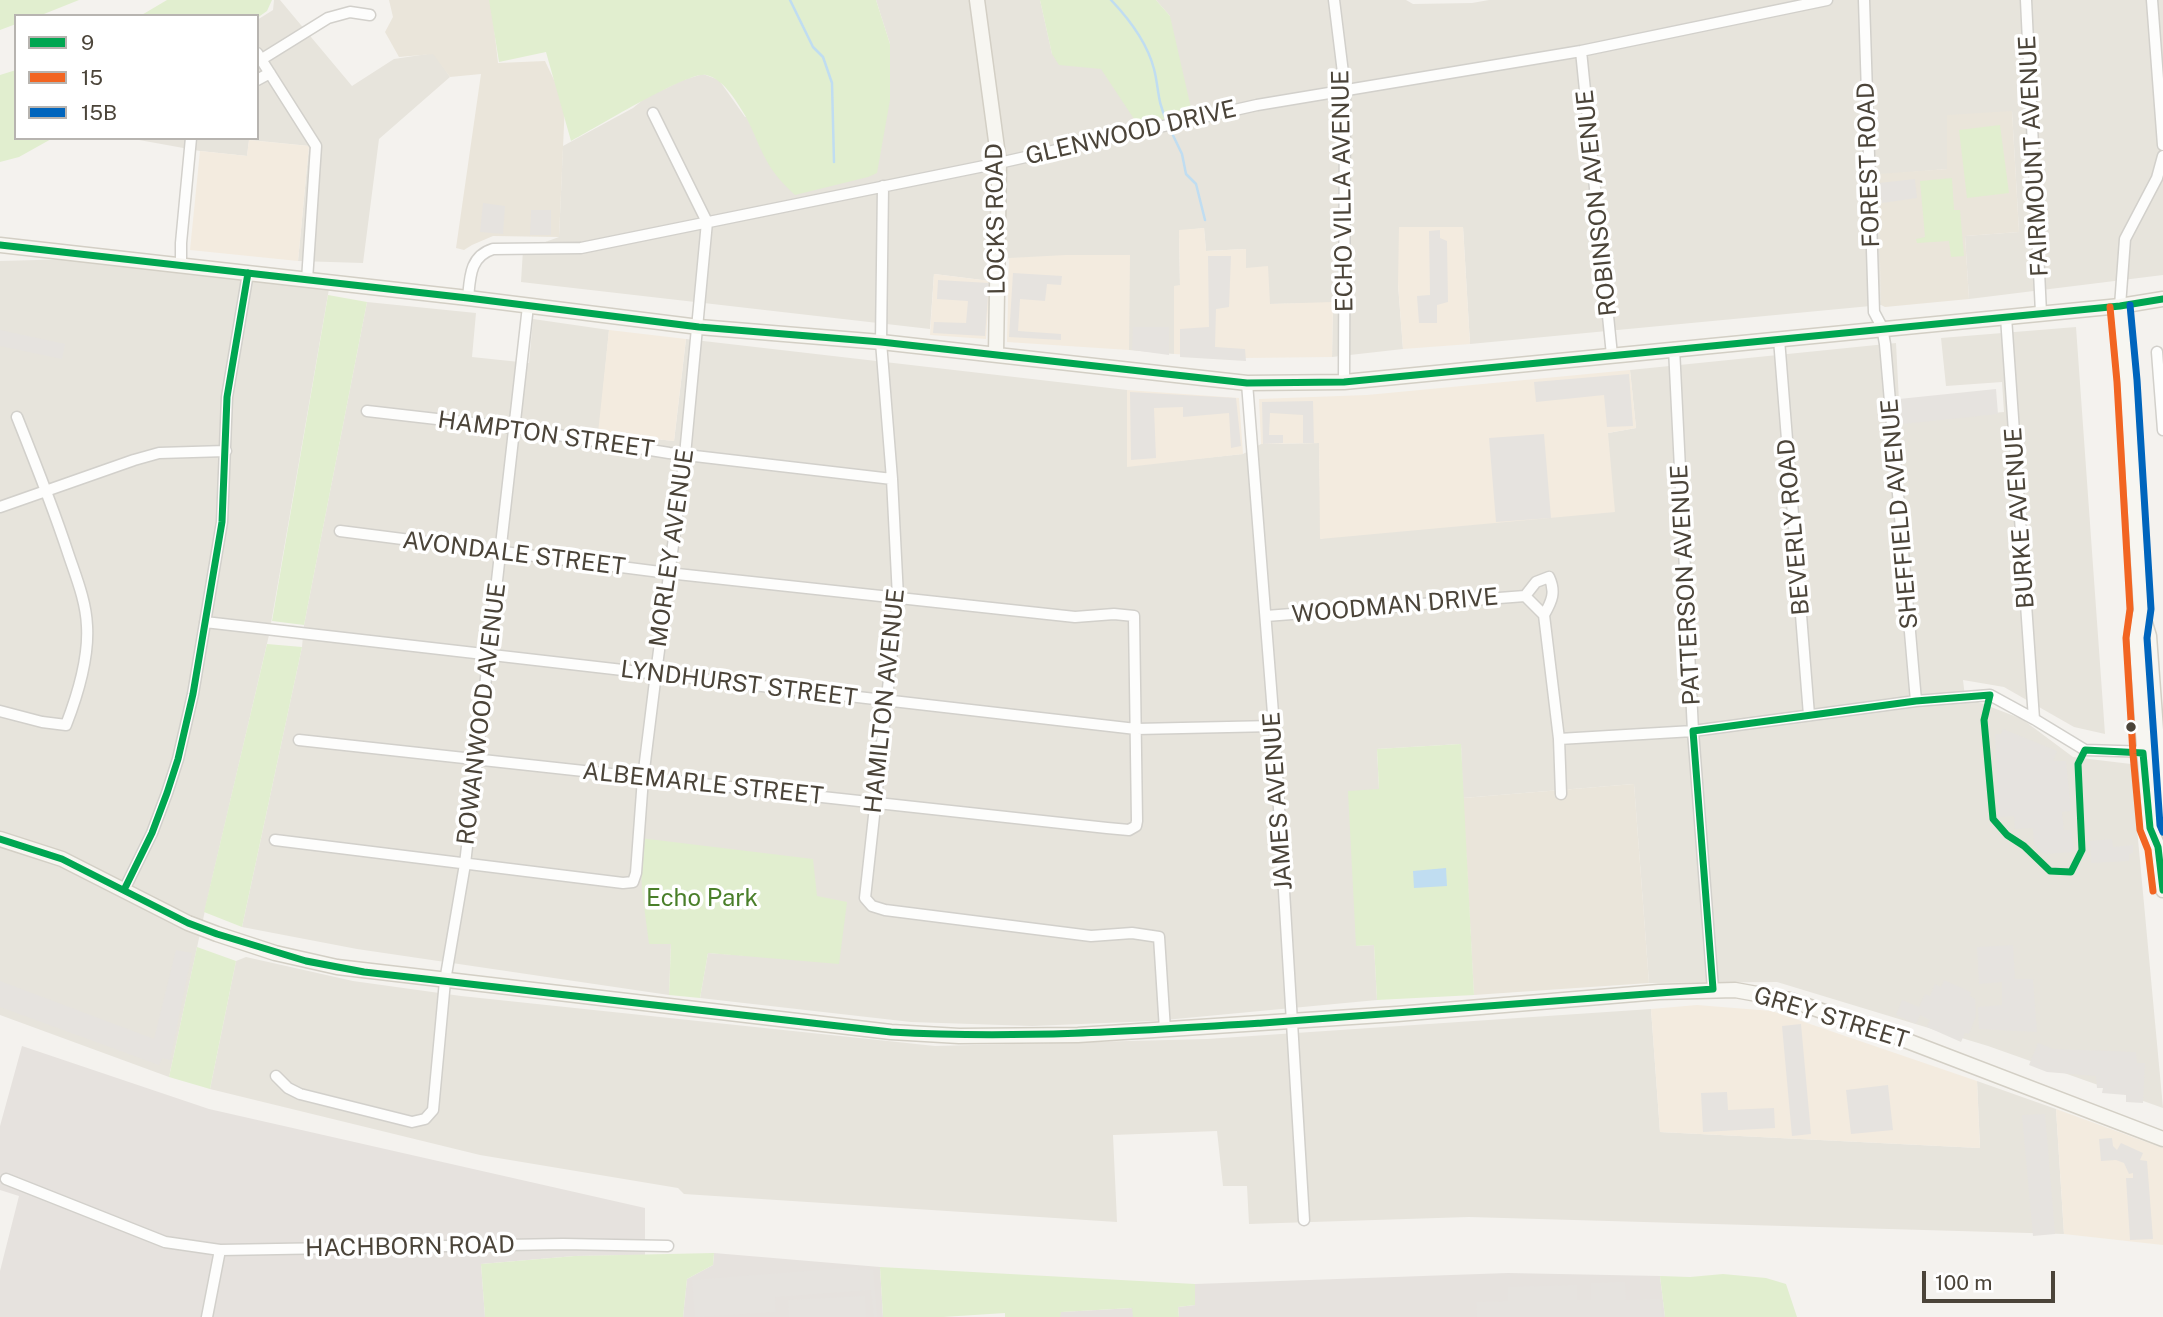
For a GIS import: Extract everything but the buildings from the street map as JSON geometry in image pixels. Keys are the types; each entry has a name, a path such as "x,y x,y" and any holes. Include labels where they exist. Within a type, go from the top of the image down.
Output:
{"main road":[{"name":"LOCKS ROAD","path":"977,0 999,163 996,354"},
{"path":"0,245 699,327 881,342 1247,383 1344,382 1882,327 2120,306 2160,299"},
{"path":"2120,306 2141,610 2149,636 2159,751 2163,827 2158,848"},
{"path":"2141,610 2136,636 2143,753 2150,828 2158,848 2163,890"},
{"name":"GREY STREET","path":"0,839 62,859 188,923 275,953 337,967 918,1034 1029,1037 1166,1030 1713,989 1755,992 1790,1000 1897,1037 2163,1139"}],"street":[{"name":"ECHO VILLA AVENUE","path":"1334,0 1345,89 1344,382"},
{"name":"GLENWOOD DRIVE","path":"468,298 471,274 480,255 493,249 581,248 999,163 1257,105 1581,51 1827,0"},
{"name":"FOREST ROAD","path":"1864,0 1874,312 1882,327"},
{"name":"FAIRMOUNT AVENUE","path":"2026,0 2041,313"},
{"path":"2152,0 2163,145"},
{"path":"307,280 316,146 260,56 328,18 350,12 370,15"},
{"name":"ROBINSON AVENUE","path":"1581,51 1612,355"},
{"path":"259,79 270,73"},
{"path":"653,113 707,222"},
{"path":"181,266 191,140"},
{"path":"2120,306 2125,239 2157,177 2163,156"},
{"name":"HAMILTON AVENUE","path":"883,186 881,342 898,597 864,893 867,902 885,910 1091,936 1132,933 1160,937 1166,1030"},
{"name":"MORLEY AVENUE","path":"465,864 623,884 633,882 636,873 643,778 685,455 707,222"},
{"path":"124,890 152,833 178,759 222,522 230,376 248,272"},
{"name":"ROWANWOOD AVENUE","path":"276,1076 288,1088 300,1094 412,1122 425,1119 433,1111 445,981 465,864 528,306"},
{"name":"BURKE AVENUE","path":"2006,317 2034,719"},
{"name":"SHEFFIELD AVENUE","path":"1882,327 1916,701"},
{"name":"BEVERLY ROAD","path":"1779,339 1809,715"},
{"name":"PATTERSON AVENUE","path":"1674,348 1693,731 1713,989"},
{"path":"2157,352 2163,430"},
{"name":"JAMES AVENUE","path":"1247,383 1274,726 1304,1220"},
{"name":"HAMPTON STREET","path":"367,411 515,429 685,455 892,479"},
{"path":"0,711 66,725 76,699 87,634 86,612 47,490 17,417"},
{"path":"0,508 159,453 226,451"},
{"name":"AVONDALE STREET","path":"340,531 501,554 1075,617 1114,614 1134,616 1136,729"},
{"name":"WOODMAN DRIVE","path":"1266,616 1525,596 1536,582 1549,577 1554,587 1552,601 1544,615 1559,739 1561,794"},
{"name":"WOODMAN DRIVE","path":"1525,596 1544,615"},
{"name":"LYNDHURST STREET","path":"205,622 1136,729 1274,726"},
{"path":"1559,739 1693,731 1916,701 1990,695 2085,750 2143,753 2159,751"},
{"name":"ALBEMARLE STREET","path":"299,740 1129,830 1136,826 1138,821 1136,729"},
{"path":"275,841 465,864"},
{"name":"HACHBORN ROAD","path":"6,1179 165,1242 220,1250 563,1244 668,1246"},
{"path":"207,1317 220,1250"}],"shaded area":[{"path":"274,0 280,0 352,86 394,59 434,53 450,77 379,139 363,263 298,261 309,146 249,140 259,140 259,19 273,10"},
{"path":"389,0 491,0 498,63 545,61 565,103 559,237 493,236 464,250 456,248 481,74 450,77 433,54 399,57 385,32 393,17"},
{"path":"876,0 1040,0 1052,54 1170,16 1156,0 1406,0 1413,4 1472,3 1489,0 2163,0 2163,275 1969,299 1965,236 2019,232 2012,111 1947,169 1879,175 1881,305 1470,344 1463,227 1398,284 1403,349 1332,357 1333,303 1269,304 1246,268 1246,249 1206,251 1204,228 1179,231 1180,286 1174,286 1174,354 1129,350 1129,255 988,259 990,281 934,274 930,329 521,282 523,250 559,237 563,146 633,108 644,99 683,80 703,74 719,80 745,117 890,100 890,44"},
{"path":"2012,111 2019,232 1965,236 1969,299 1885,307 1881,305 1878,174 1947,169 1947,115"},
{"path":"139,140 249,140 247,156"},
{"path":"249,140 309,146 298,261 190,250 200,151 247,156"},
{"path":"1915,179 1917,198 1882,203 1879,183"},
{"path":"483,203 505,206 503,234 480,232"},
{"path":"531,210 551,210 551,235 530,235"},
{"path":"1399,227 1463,227 1470,344 1403,349 1398,284"},
{"path":"1204,228 1206,251 1246,249 1246,268 1268,266 1270,304 1333,302 1332,357 1245,358 1174,354 1174,286 1180,285 1179,230"},
{"path":"1440,230 1440,238 1447,241 1448,302 1437,305 1437,323 1419,323 1417,296 1430,295 1429,231"},
{"path":"1130,255 1129,350 1007,342 1009,258"},
{"path":"1208,256 1231,256 1229,307 1216,309 1215,347 1245,349 1246,361 1180,357 1180,329 1209,327"},
{"path":"110,258 330,283 269,635 169,1077 0,1015 0,261"},
{"path":"1013,273 1062,276 1061,285 1047,284 1045,301 1020,299 1018,331 1061,334 1061,340 1009,337"},
{"path":"934,274 990,281 986,339 930,335"},
{"path":"938,280 989,283 985,336 933,333 934,322 966,323 968,301 937,299"},
{"path":"367,302 476,313 472,357 529,363 533,319 609,330 599,433 674,441 686,339 1127,390 1127,466 1243,454 1261,444 1319,443 1321,539 1608,433 1636,428 1630,370 1896,343 1900,421 2004,412 2002,382 1946,386 1941,338 2076,327 2105,734 2074,727 2004,687 1963,680 1965,697 2022,719 2073,757 2131,764 2163,1108 1988,1046 1777,982 1649,983 1634,784 1463,798 1461,744 1377,749 1379,789 1357,946 1374,945 1377,1000 1154,1021 1032,1026 911,1022 700,998 708,953 767,957 847,902 649,944 671,943 669,995 357,949 242,927 302,647 304,625"},
{"path":"1133,327 1169,327 1169,355 1132,350"},
{"path":"0,330 65,344 62,359 0,346"},
{"path":"609,330 686,339 674,441 598,433"},
{"path":"1630,370 1636,428 1608,433 1615,512 1320,539 1319,443 1261,444 1259,399 1367,395"},
{"path":"1629,374 1633,426 1607,427 1604,395 1536,402 1534,382"},
{"path":"1996,389 1998,414 1902,424 1899,399"},
{"path":"1127,390 1239,398 1243,454 1127,467"},
{"path":"1130,392 1236,398 1241,446 1231,448 1229,413 1183,417 1183,407 1154,408 1156,458 1131,460"},
{"path":"1313,401 1314,443 1303,443 1303,415 1270,413 1269,435 1283,435 1283,443 1263,444 1262,402"},
{"path":"1544,434 1551,518 1496,522 1489,438"},
{"path":"2003,729 2057,751 2053,761 2066,761 2071,811 2062,812 2064,830 2071,830 2074,852 2043,854 2034,844 2033,828 2015,829 2014,816 1999,817 1995,734 2001,734"},
{"path":"1634,784 1649,983 1474,995 1463,798"},
{"path":"2112,839 2113,847 2133,845 2129,861 2091,863 2090,841"},
{"path":"2013,945 2015,979 2033,979 2037,1032 1979,1029 1978,1007 2002,1005 2002,982 1979,984 1977,947"},
{"path":"176,950 192,953 170,1060 162,1058 159,1065 0,1007 0,981 154,1039"},
{"path":"246,957 353,981 461,996 935,1046 1207,1039 1651,1009 1660,1132 1980,1148 1977,1081 2056,1109 2064,1234 1469,1217 1249,1224 1247,1186 1223,1186 1217,1131 1113,1135 1117,1222 684,1194 678,1188 480,1155 210,1089 236,961"},
{"path":"1944,980 1971,992 1970,996 1975,999 1976,1016 1969,1034 1965,1033 1961,1042 1927,1027 1930,1020 1920,1015 1916,1024 1896,1015 1902,1000 1919,1007 1925,994 1930,996 1935,984 1941,987"},
{"path":"1697,1005 1772,1011 1977,1081 1980,1148 1660,1132 1651,1009"},
{"path":"1801,1024 1811,1134 1792,1136 1782,1026"},
{"path":"2038,1043 2053,1049 2136,1052 2137,1063 2145,1063 2143,1103 2126,1102 2126,1095 2102,1093 2103,1088 2097,1088 2096,1076 2047,1072 2029,1065"},
{"path":"22,1046 209,1109 645,1208 645,1255 575,1256 481,1264 485,1317 0,1317 0,1271 19,1196 0,1190 0,1126"},
{"path":"1888,1085 1893,1130 1851,1134 1846,1090"},
{"path":"1727,1092 1728,1110 1774,1108 1775,1128 1703,1132 1701,1093"},
{"path":"2056,1109 2163,1148 2163,1245 2064,1234"},
{"path":"2045,1114 2055,1234 2033,1236 2022,1115"},
{"path":"2112,1138 2113,1146 2117,1150 2121,1143 2143,1153 2140,1160 2147,1161 2153,1239 2130,1240 2126,1178 2133,1178 2133,1173 2129,1174 2124,1163 2116,1160 2101,1161 2099,1139"},
{"path":"714,1253 880,1267 883,1317 683,1317 687,1279 713,1265"},
{"path":"858,1267 858,1270 873,1269 877,1317 874,1317 871,1290 775,1297 776,1312 695,1317 692,1280"},
{"path":"1508,1273 1660,1276 1665,1317 1179,1317 1178,1307 1195,1305 1195,1284"},
{"path":"1625,1282 1626,1300 1660,1299 1662,1317 1477,1317 1476,1302 1508,1301 1508,1287 1577,1285 1577,1300 1591,1300 1591,1283"},
{"path":"865,1296 866,1317 789,1317 788,1300"},
{"path":"1133,1308 1133,1317 1060,1317 1060,1312"}],"green space":[{"path":"0,0 79,0 44,14 14,14 14,25 0,30"},
{"path":"167,0 272,0 267,11 259,17 259,14 143,14"},
{"path":"489,0 876,0 890,44 890,100 877,173 795,195 771,169 734,98 719,81 706,75 696,76 661,91 571,141 546,52 499,62"},
{"path":"1040,0 1156,0 1170,16 1191,108 1168,123 1140,128 1101,69 1059,65 1052,54"},
{"path":"14,71 14,140 49,140 19,157 0,162 0,75"},
{"path":"2000,125 2009,193 1967,198 1959,130"},
{"path":"1952,178 1954,210 1960,210 1964,256 1951,257 1949,241 1917,243 1916,239 1925,237 1920,181"},
{"path":"328,295 367,302 304,625 272,621"},
{"path":"267,644 302,647 242,927 204,912"},
{"path":"1461,744 1474,995 1377,1000 1374,945 1356,946 1348,791 1379,789 1377,749"},
{"name":"Echo Park","path":"640,838 813,859 817,896 847,902 839,964 708,953 700,998 669,995 671,944 649,944 642,891"},
{"path":"197,947 236,961 210,1089 169,1077"},
{"path":"714,1253 713,1265 687,1279 683,1317 485,1317 481,1264 575,1256"},
{"path":"880,1267 1195,1284 1195,1305 1178,1307 1179,1317 1133,1317 1132,1308 1061,1312 1060,1317 1005,1317 1005,1313 883,1317"},
{"path":"1723,1274 1766,1278 1786,1284 1797,1317 1665,1317 1660,1276"}],"water":[{"path":"1446,868 1447,886 1414,888 1413,871"}],"waterway":[{"path":"790,0 813,47 823,57 832,83 834,162"},
{"path":"1111,0 1131,24 1147,50 1154,69 1161,108 1167,121"},
{"path":"1169,127 1182,154 1186,174 1196,184 1205,220"}],"transit line":[{"name":"9","path":"0,245 699,327 881,342 1247,383 1344,382 2120,306 2163,299"},
{"name":"9","path":"124,890 152,833 167,793 193,694 222,522 227,397 248,273"},
{"name":"15B","path":"2130,305 2151,609 2147,638 2160,825 2163,832"},
{"name":"15","path":"2110,307 2130,609 2126,638 2133,754 2140,830 2148,850 2153,891"},
{"name":"9","path":"0,839 62,859 188,923 217,934 306,961 364,972 891,1032 938,1034 1077,1033 1376,1015 1713,989 1693,731 1916,701 1990,695 1984,720 1993,819 2007,835 2024,846 2050,871 2071,872 2082,850 2078,764 2085,750 2143,753 2150,828 2158,847 2163,890"}]}
